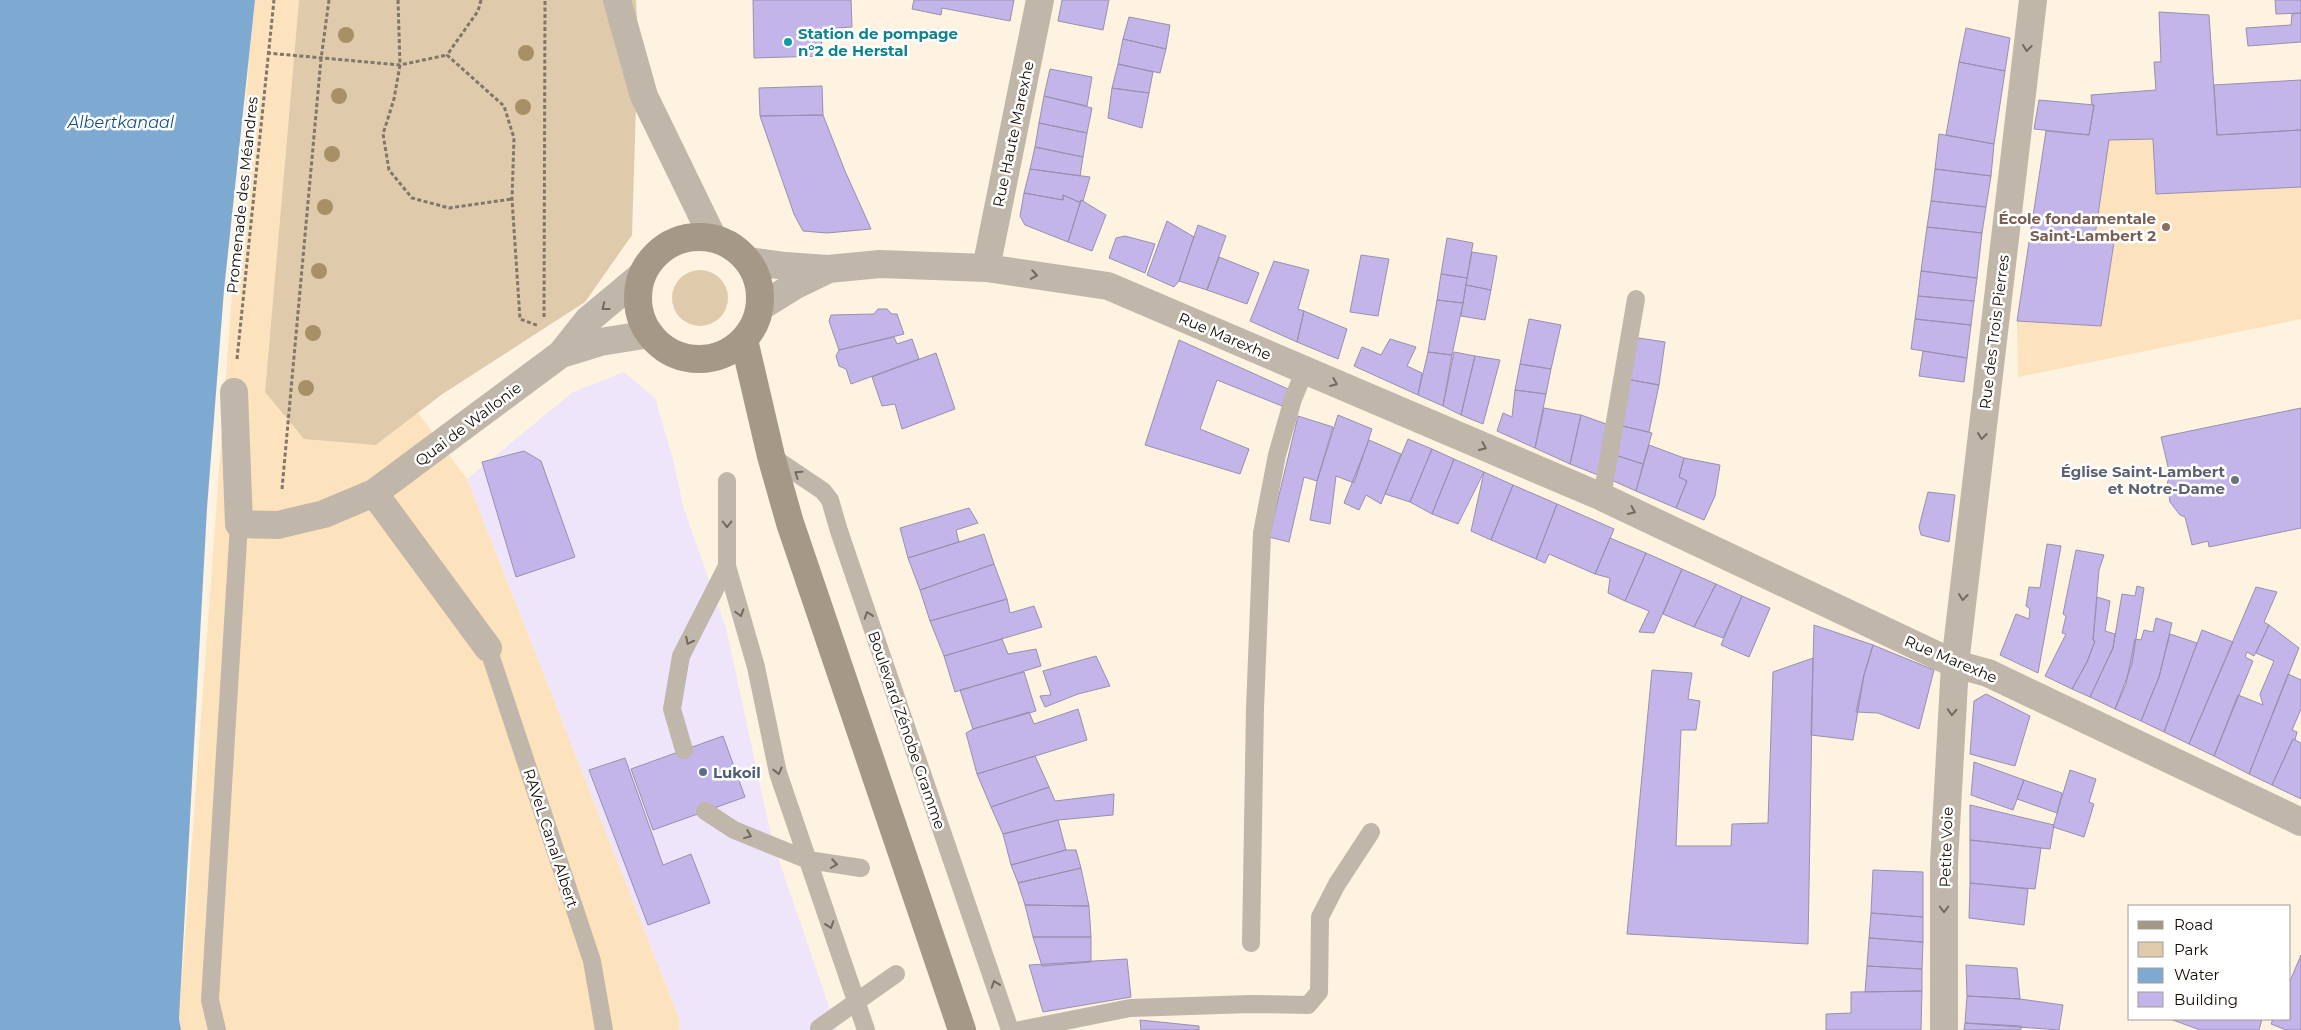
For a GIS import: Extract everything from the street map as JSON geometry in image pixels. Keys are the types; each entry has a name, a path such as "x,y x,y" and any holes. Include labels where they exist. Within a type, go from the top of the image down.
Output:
{"main road":[{"path":"692,237 713,238 741,252 748,261 754,269 760,286 760,307 756,323 744,340 726,353 706,359 688,358 668,351 650,334 641,315 639,288 642,275 656,254 674,242 692,237"},
{"path":"744,340 771,456 793,532 962,1030"}],"street":[{"path":"617,0 644,96 713,238"},
{"name":"Rue Haute Marexhe","path":"986,268 1040,0"},
{"name":"Rue des Trois Pierres","path":"1955,664 2033,0"},
{"name":"Rue Marexhe","path":"748,261 828,269 880,264 986,268 1108,286 1602,497 1955,664 1988,673 2301,822"},
{"name":"Rue Marexhe","path":"760,307 794,286 828,269"},
{"name":"Quai de Wallonie","path":"239,524 278,525 324,514 374,494 562,354 588,320 642,275"},
{"name":"Quai de Wallonie","path":"562,354 600,342 650,334"},
{"path":"234,392 239,524"},
{"path":"374,494 488,648"},
{"name":"Petite Voie","path":"1944,1030 1944,863 1955,664"}],"lane":[{"path":"1602,497 1636,299"},
{"path":"1250,944 1254,708 1262,533 1277,455 1293,400 1305,370"},
{"name":"Boulevard Zénobe Gramme","path":"771,456 817,487 830,500 1010,1030"},
{"path":"727,481 727,566 756,667 778,773 866,1030"},
{"path":"217,1030 210,1000 239,524"},
{"path":"684,750 672,709 681,656 727,566"},
{"name":"RAVeL Canal Albert","path":"488,648 592,961 604,1030"},
{"path":"706,811 734,830 808,860 861,868"},
{"path":"1020,1030 1130,1008 1251,1004 1308,1005 1319,992 1320,917 1337,884 1371,832"},
{"path":"819,1028 896,974"}],"path":[{"name":"Promenade des Méandres","path":"234,392 267,53 274,0"},
{"path":"278,525 329,0"},
{"path":"398,0 400,65 394,99 383,134 388,170 412,198 449,208 512,199"},
{"path":"267,53 400,65 447,55 478,11 481,0"},
{"path":"544,328 545,0"},
{"path":"447,55 504,106 514,138 512,199 520,319 544,328 562,354"}],"shaded area":[{"path":"255,0 299,0 265,392 376,445 418,413 467,479 680,1021 679,1030 181,1030 179,1019"},
{"name":"École fondamentale Saint-Lambert 2","path":"2159,12 2209,15 2217,135 2301,130 2301,319 2018,377 2017,321 2046,131 2088,135 2091,95 2156,90 2154,62 2161,61"},
{"path":"624,372 655,398 674,463 683,506 726,628 772,840 837,1030 679,1030 680,1021 467,479 573,392"}],"green space":[{"path":"299,0 636,0 638,38 632,235 585,302 441,395 376,445 304,439 265,392"},
{"path":"700,270 711,272 720,278 726,287 728,298 726,309 720,318 711,324 700,326 689,324 680,318 674,309 672,298 674,287 680,278 689,272"}],"water":[{"name":"Albertkanaal","path":"0,0 255,0 224,290 207,508 179,1019 181,1030 0,1030"}],"building":[{"name":"Station de pompage n°2 de Herstal","path":"753,0 851,0 852,27 821,29 822,56 754,58"},
{"path":"914,0 1014,0 1010,21 942,8 941,15 912,9"},
{"path":"1062,0 1109,0 1103,30 1058,21"},
{"path":"2275,0 2301,0 2301,13 2276,14"},
{"path":"2159,12 2209,15 2217,135 2301,130 2301,187 2156,194 2153,139 2109,140 2095,235 2115,236 2101,326 2017,321 2046,131 2089,135 2094,105 2092,105 2091,95 2156,90 2154,62 2161,62"},
{"path":"2301,13 2301,42 2248,46 2246,28 2291,25 2292,14"},
{"path":"1129,17 1170,25 1166,49 1123,39"},
{"path":"1966,28 2010,38 2005,71 1959,62"},
{"path":"1123,39 1166,49 1160,73 1118,64"},
{"path":"1959,62 2005,71 1994,144 1946,135"},
{"path":"1118,64 1153,72 1149,93 1112,88"},
{"path":"1050,69 1092,77 1087,106 1044,96"},
{"path":"2301,80 2301,130 2217,135 2214,85"},
{"path":"822,86 823,115 760,116 759,88"},
{"path":"1112,88 1149,93 1142,128 1108,118"},
{"path":"1044,96 1092,108 1087,133 1039,123"},
{"path":"2039,100 2094,105 2089,135 2034,129"},
{"path":"823,115 871,229 827,233 803,231 794,214 760,116"},
{"path":"1039,123 1087,133 1083,157 1035,147"},
{"path":"1939,134 1994,144 1991,176 1935,169"},
{"path":"1035,147 1083,157 1080,176 1030,169"},
{"path":"1030,169 1090,177 1083,201 1079,202 1063,195 1063,200 1024,193"},
{"path":"1935,169 1991,176 1986,207 1931,201"},
{"path":"1024,193 1063,200 1063,195 1079,202 1081,200 1068,242 1025,225 1020,216"},
{"path":"1081,200 1106,215 1092,251 1068,242"},
{"path":"1931,201 1986,207 1982,233 1927,227"},
{"path":"1167,221 1194,237 1179,281 1174,287 1147,275"},
{"path":"1198,225 1226,236 1207,290 1179,281"},
{"path":"1927,227 1982,233 1977,278 1921,271"},
{"path":"1125,236 1155,244 1145,273 1109,258 1116,238"},
{"path":"1447,238 1473,243 1467,278 1441,274"},
{"path":"1472,252 1497,256 1491,290 1466,285"},
{"path":"1361,255 1389,259 1378,316 1350,312"},
{"path":"1219,257 1259,273 1247,304 1207,290"},
{"path":"1274,261 1309,270 1298,309 1304,311 1297,342 1250,321"},
{"path":"1921,271 1977,278 1974,301 1918,296"},
{"path":"1441,274 1467,278 1463,303 1437,300"},
{"path":"1466,285 1491,290 1485,320 1461,316"},
{"path":"1918,296 1974,301 1971,325 1915,319"},
{"path":"1437,300 1463,303 1452,355 1428,352"},
{"path":"878,309 887,309 892,314 897,314 904,334 839,350 829,321 831,315 874,314"},
{"path":"1304,311 1347,329 1338,359 1297,342"},
{"path":"1529,319 1561,325 1551,369 1520,364"},
{"path":"1915,319 1971,325 1967,358 1911,349"},
{"path":"894,337 897,344 912,339 919,359 851,384 846,369 839,366 836,356 839,350"},
{"path":"1632,337 1665,342 1659,385 1626,379"},
{"path":"1390,339 1416,347 1407,366 1422,373 1418,395 1354,366 1362,347 1381,355"},
{"path":"1179,340 1288,389 1282,406 1217,380 1200,429 1249,449 1240,474 1145,445"},
{"path":"1923,351 1967,358 1964,382 1919,376"},
{"path":"1428,352 1452,355 1443,406 1418,395"},
{"path":"1454,352 1475,356 1461,415 1443,406"},
{"path":"936,353 955,409 902,429 895,404 882,406 872,377"},
{"path":"1475,356 1500,360 1483,424 1461,415"},
{"path":"1520,364 1551,369 1546,394 1515,390"},
{"path":"1626,379 1659,385 1649,432 1618,425"},
{"path":"1515,390 1546,394 1535,448 1497,431 1503,413 1512,417"},
{"path":"1544,408 1581,415 1570,464 1535,448"},
{"name":"Église Saint-Lambert et Notre-Dame","path":"2301,408 2301,528 2209,547 2208,541 2192,545 2185,517 2180,515 2170,502 2167,484 2170,475 2161,437"},
{"path":"1338,415 1372,429 1354,483 1336,476 1330,524 1310,520 1317,481"},
{"path":"1581,415 1609,425 1598,475 1570,464"},
{"path":"1298,416 1333,427 1317,481 1304,477 1289,542 1269,537"},
{"path":"1618,425 1652,433 1643,464 1612,454"},
{"path":"1408,439 1432,449 1410,502 1385,494"},
{"path":"1369,440 1401,454 1381,504 1366,495 1359,510 1344,503"},
{"path":"1649,445 1684,458 1679,477 1687,481 1676,508 1636,491"},
{"path":"1432,449 1454,459 1432,514 1410,502"},
{"path":"524,451 541,461 575,557 516,577 482,462"},
{"path":"1612,454 1643,464 1636,491 1609,479"},
{"path":"1684,458 1720,465 1715,496 1704,520 1676,508 1687,481 1679,477"},
{"path":"1454,459 1484,472 1458,524 1432,514"},
{"path":"1484,472 1513,485 1491,540 1471,531"},
{"path":"1513,485 1557,504 1536,559 1491,540"},
{"path":"1928,492 1955,495 1949,542 1921,535 1919,527"},
{"path":"1557,504 1614,529 1595,574 1549,554 1545,563 1536,559"},
{"path":"969,508 978,523 956,530 959,542 908,558 900,528"},
{"path":"984,534 994,564 920,590 908,558"},
{"path":"1610,538 1646,553 1625,601 1608,593 1610,578 1595,574"},
{"path":"2047,544 2061,546 2038,673 2000,655 2016,614 2029,619 2030,609 2026,606 2029,587 2040,588"},
{"path":"2076,550 2104,555 2099,570 2093,640 2095,641 2087,662 2072,689 2045,676 2066,634 2062,633 2066,616 2063,614"},
{"path":"1646,553 1682,569 1654,633 1639,632 1649,611 1625,601"},
{"path":"994,564 1007,599 930,621 920,590"},
{"path":"1682,569 1716,584 1694,627 1663,614"},
{"path":"1716,584 1742,596 1723,638 1694,627"},
{"path":"2137,586 2144,588 2132,664 2115,709 2090,697 2113,648 2122,594 2135,596"},
{"path":"2256,587 2277,592 2264,622 2269,625 2254,656 2247,652 2245,657 2253,661 2214,756 2189,744"},
{"path":"1742,596 1770,608 1749,657 1721,645"},
{"path":"2097,597 2110,601 2105,631 2115,634 2113,648 2090,697 2072,689 2087,662 2095,641 2093,640"},
{"path":"1007,599 1010,613 1034,606 1042,627 944,656 930,621"},
{"path":"2156,618 2172,623 2159,677 2141,721 2115,709 2126,684 2135,639 2141,640 2144,630 2153,632"},
{"path":"1814,625 1873,645 1864,675 1853,740 1811,735"},
{"path":"2269,625 2299,648 2249,774 2214,756 2238,695 2263,705 2260,694 2274,661 2256,653"},
{"path":"2202,630 2233,642 2189,744 2164,732"},
{"path":"2170,634 2197,643 2164,732 2141,721 2159,677"},
{"path":"1002,639 1008,654 1036,649 1041,666 955,692 944,656"},
{"path":"1873,645 1934,670 1919,729 1878,713 1856,712"},
{"path":"1096,656 1110,686 1078,694 1045,707 1040,696 1051,695 1043,671"},
{"path":"1813,658 1808,944 1627,934 1652,670 1692,673 1688,699 1700,701 1696,730 1681,730 1676,846 1731,846 1732,824 1768,823 1773,672"},
{"path":"1024,672 1036,711 973,729 960,690"},
{"path":"2288,674 2301,680 2301,709 2292,730 2297,732 2295,740 2293,739 2272,785 2249,774"},
{"path":"1986,694 2030,716 2015,766 1970,754 1974,701"},
{"path":"1078,709 1087,740 977,774 966,733 973,729 1029,712 1034,724"},
{"path":"723,736 745,797 653,830 631,769"},
{"path":"2293,739 2301,743 2301,799 2272,785"},
{"path":"1035,756 1049,787 991,807 977,774"},
{"path":"625,758 663,865 691,854 710,903 648,925 589,770"},
{"path":"1974,762 2024,780 2013,810 1971,795"},
{"path":"2070,770 2096,779 2089,802 2094,804 2084,837 2053,827"},
{"path":"2024,780 2062,793 2057,813 2017,799"},
{"path":"1049,787 1055,801 1114,794 1113,815 1058,820 1003,834 991,807"},
{"path":"1970,805 2054,825 2050,849 1970,840"},
{"path":"1058,820 1066,850 1011,865 1003,834"},
{"path":"1970,840 2041,848 2035,889 1970,883"},
{"path":"1066,850 1076,850 1081,868 1018,883 1011,865"},
{"path":"1081,868 1089,906 1025,905 1018,883"},
{"path":"1873,870 1923,872 1923,917 1871,913"},
{"path":"1970,883 2028,889 2024,925 1969,918"},
{"path":"1025,905 1089,906 1091,937 1033,937"},
{"path":"1871,913 1923,917 1923,942 1869,938"},
{"path":"1033,937 1091,937 1091,962 1042,966"},
{"path":"1869,938 1923,942 1922,969 1867,966"},
{"path":"2301,955 2301,1030 2286,1030 2271,1024 2273,1020 2291,1020 2291,979"},
{"path":"1127,959 1131,997 1043,1012 1029,965"},
{"path":"1966,965 2017,968 2020,999 1967,996"},
{"path":"1867,966 1922,969 1922,991 1865,992"},
{"path":"1922,991 1921,1030 1826,1030 1826,1014 1851,1013 1851,992"},
{"path":"1967,996 2020,999 2063,1005 2059,1030 1965,1023"},
{"path":"1140,1020 1199,1026 1199,1030 1141,1030"},
{"path":"2173,1020 2262,1020 2259,1030 2200,1030"},
{"path":"1965,1023 2021,1026 2021,1030 1964,1030"}],"place":[{"name":"Station de pompage n°2 de Herstal","path":"788,42"},
{"name":"École fondamentale Saint-Lambert 2","path":"2166,227"},
{"name":"Église Saint-Lambert et Notre-Dame","path":"2235,480"},
{"name":"Lukoil","path":"703,772"}]}
